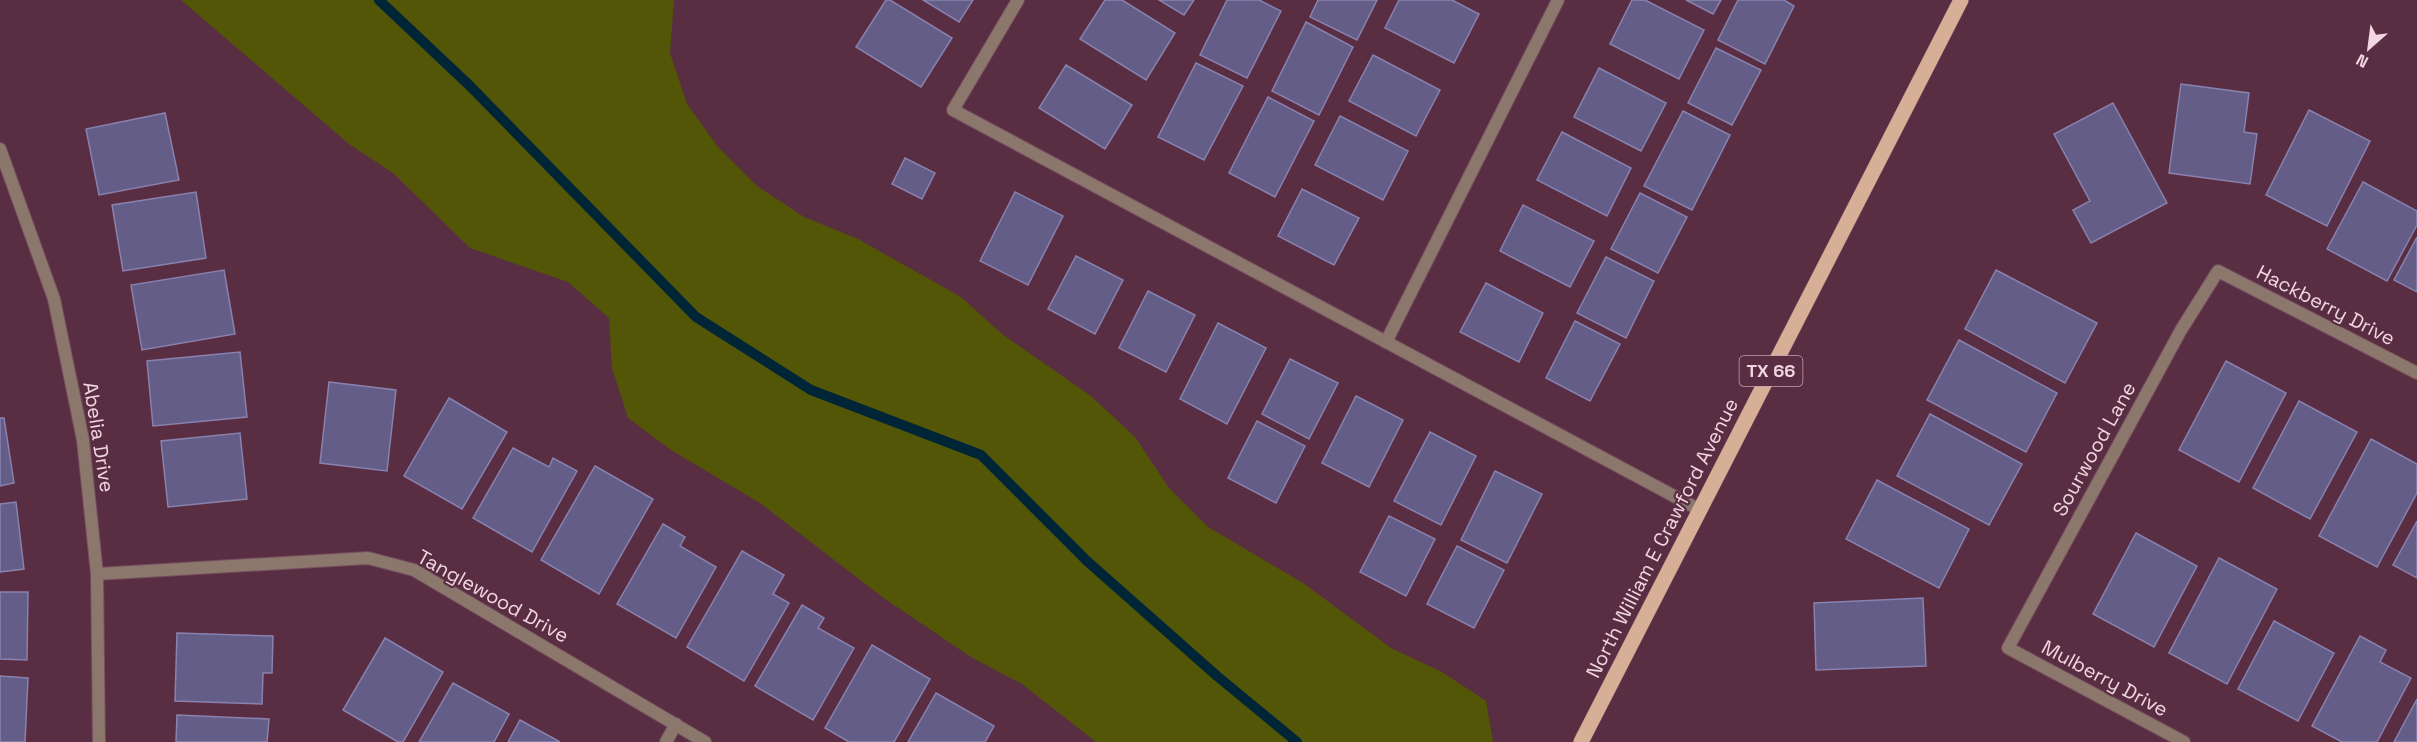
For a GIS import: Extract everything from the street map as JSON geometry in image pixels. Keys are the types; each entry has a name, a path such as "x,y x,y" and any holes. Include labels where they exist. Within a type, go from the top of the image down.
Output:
{"main road":[{"name":"North William E Crawford Avenue","path":"1581,742 1961,0"}],"street":[{"path":"1018,0 953,110 1700,510"},
{"path":"1386,342 1558,0"},
{"name":"Abelia Drive","path":"0,148 54,299 83,440 97,574 99,742"},
{"name":"Hackberry Drive","path":"2218,271 2417,373"},
{"name":"Sourwood Lane","path":"2008,648 2181,330 2218,271"},
{"name":"Tanglewood Drive","path":"97,574 368,558 414,570 705,742"},
{"name":"Mulberry Drive","path":"2008,648 2184,742"},
{"path":"666,742 676,724"}],"shaded area":[{"path":"181,0 674,0 670,53 687,104 718,147 757,186 804,217 858,239 961,297 1002,334 1091,396 1135,437 1169,488 1208,527 1303,583 1391,648 1442,672 1486,701 1493,742 1096,742 1022,684 971,657 885,599 760,503 671,450 628,418 612,368 609,318 568,282 470,248 393,173 349,144"}],"building":[{"path":"886,0 890,0 952,38 921,87 856,47"},
{"path":"923,0 973,0 959,22"},
{"path":"1105,0 1122,0 1175,33 1146,80 1080,39"},
{"path":"1159,0 1194,0 1184,15"},
{"path":"1227,0 1259,0 1281,11 1247,78 1200,55"},
{"path":"1318,0 1377,0 1357,40 1310,17"},
{"path":"1399,0 1452,0 1479,14 1454,63 1385,28"},
{"path":"1632,0 1645,0 1704,30 1679,79 1610,44"},
{"path":"1686,0 1721,0 1713,14"},
{"path":"1738,0 1784,0 1794,6 1765,64 1718,40"},
{"path":"1306,22 1353,47 1319,115 1272,91"},
{"path":"1716,48 1761,70 1732,125 1688,103"},
{"path":"1373,55 1440,90 1416,136 1349,101"},
{"path":"1196,63 1243,86 1204,160 1158,137"},
{"path":"1066,65 1132,105 1105,149 1039,108"},
{"path":"1599,68 1666,103 1641,151 1574,117"},
{"path":"2181,84 2249,93 2244,132 2257,134 2250,184 2169,173"},
{"path":"1268,97 1314,121 1275,197 1229,173"},
{"path":"2113,103 2167,203 2091,243 2073,210 2090,201 2054,134"},
{"path":"2309,110 2370,141 2327,226 2266,195"},
{"path":"1683,111 1730,135 1692,210 1644,186"},
{"path":"165,113 179,180 99,195 86,129"},
{"path":"1340,116 1408,151 1383,200 1315,165"},
{"path":"1562,132 1631,168 1607,216 1537,180"},
{"path":"905,158 935,173 922,199 892,184"},
{"path":"2363,182 2417,211 2417,225 2387,281 2327,249"},
{"path":"1302,189 1359,218 1334,265 1278,236"},
{"path":"196,192 206,258 123,271 112,205"},
{"path":"1015,192 1063,216 1028,285 980,261"},
{"path":"1640,193 1687,217 1658,273 1611,249"},
{"path":"1523,205 1594,241 1570,287 1500,251"},
{"path":"2417,237 2417,292 2394,280"},
{"path":"1076,256 1123,280 1095,334 1048,309"},
{"path":"1606,257 1654,281 1626,338 1577,313"},
{"path":"224,270 235,334 142,350 131,285"},
{"path":"1996,270 2097,323 2065,383 1965,329"},
{"path":"1486,283 1543,313 1519,362 1460,332"},
{"path":"1148,291 1195,315 1166,372 1119,348"},
{"path":"1575,321 1620,344 1590,401 1546,378"},
{"path":"1218,323 1266,348 1227,424 1180,399"},
{"path":"1959,340 2057,393 2026,452 1927,400"},
{"path":"240,352 247,417 153,426 147,361"},
{"path":"1290,359 1338,383 1309,439 1262,414"},
{"path":"2226,361 2286,393 2239,482 2179,450"},
{"path":"329,382 396,390 387,471 320,463"},
{"path":"1356,396 1403,420 1369,487 1322,463"},
{"path":"449,398 507,432 462,509 404,476"},
{"path":"2299,401 2357,432 2310,519 2253,488"},
{"path":"1930,414 2022,464 1989,525 1897,476"},
{"path":"0,418 4,418 14,483 0,486"},
{"path":"1257,421 1305,446 1276,503 1228,478"},
{"path":"1430,432 1476,456 1441,525 1394,501"},
{"path":"240,433 247,499 168,507 161,441"},
{"path":"2371,439 2417,464 2417,493 2377,567 2319,536"},
{"path":"513,448 549,467 553,458 577,471 532,552 473,518"},
{"path":"595,466 653,499 599,594 541,560"},
{"path":"1495,471 1542,494 1507,563 1461,540"},
{"path":"1877,480 1969,529 1939,588 1846,539"},
{"path":"16,502 24,569 0,572 0,504"},
{"path":"1389,516 1435,539 1406,596 1360,572"},
{"path":"2417,521 2417,578 2393,565"},
{"path":"663,524 685,537 680,546 716,567 676,638 617,604"},
{"path":"2136,533 2197,566 2154,647 2093,614"},
{"path":"1457,546 1504,570 1474,628 1427,604"},
{"path":"742,551 784,575 773,594 789,603 744,681 687,647"},
{"path":"2219,558 2277,589 2227,684 2169,653"},
{"path":"0,592 28,592 27,660 0,659"},
{"path":"1923,598 1926,666 1816,670 1814,603"},
{"path":"802,605 824,618 818,628 854,648 813,720 755,686"},
{"path":"2274,621 2334,653 2298,721 2238,689"},
{"path":"177,633 273,636 272,673 263,673 262,704 175,701"},
{"path":"2360,636 2386,650 2380,662 2411,678 2377,742 2342,742 2312,726"},
{"path":"385,638 443,672 403,742 398,742 343,710"},
{"path":"872,645 930,679 894,742 849,742 825,728"},
{"path":"0,676 28,678 25,742 0,742"},
{"path":"453,683 509,714 494,742 419,742"},
{"path":"936,693 994,726 985,742 908,742"},
{"path":"2417,699 2417,742 2394,742"},
{"path":"177,715 269,719 267,742 176,742"},
{"path":"520,720 560,742 508,742"}],"waterway":[{"path":"379,0 470,86 696,317 811,390 981,455 1087,561 1217,676 1297,742"}]}
